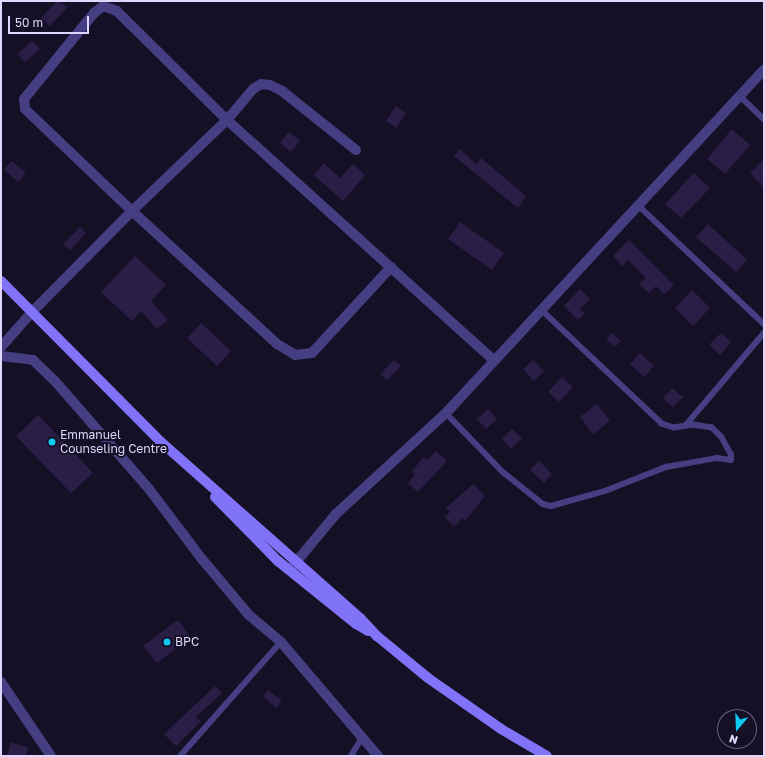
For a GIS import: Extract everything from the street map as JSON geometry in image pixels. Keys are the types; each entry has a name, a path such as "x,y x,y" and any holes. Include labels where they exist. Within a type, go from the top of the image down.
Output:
{"main road":[{"path":"1,281 204,482 296,561 377,636 428,678 501,729 546,756"},
{"path":"204,482 225,510 289,570 356,624 377,636"}],"street":[{"path":"391,267 312,353 295,355 277,344 132,211 29,114 23,105 29,93 99,8 103,6 117,11 227,120 391,267 494,360"},
{"path":"289,570 336,514 446,413 639,206 764,69"},
{"path":"1,347 33,311 132,211 227,120 253,89 261,84 270,85 282,91 356,150"},
{"path":"1,356 33,360 54,380 149,489 202,559 249,615 281,642 363,736 378,756"},
{"path":"1,682 51,756"}],"lane":[{"path":"739,95 764,119"},
{"path":"639,206 764,324"},
{"path":"446,413 503,472 543,504 551,506 605,491 666,467 717,458 731,460 731,455 721,436 712,428 686,425 674,428 662,424 541,310"},
{"path":"686,425 764,333"},
{"path":"181,755 281,642"},
{"path":"351,756 363,736"}],"building":[{"path":"57,1 68,7 50,26 41,18"},
{"path":"32,41 40,49 25,62 17,54"},
{"path":"396,106 406,113 396,128 386,121"},
{"path":"732,129 750,145 725,174 707,159"},
{"path":"289,132 300,141 291,152 280,143"},
{"path":"460,149 476,164 481,158 526,196 518,208 454,156"},
{"path":"764,159 764,188 750,173"},
{"path":"12,161 26,173 18,182 4,169"},
{"path":"324,163 340,178 353,164 365,175 343,201 314,175"},
{"path":"694,173 710,188 681,218 665,204"},
{"path":"460,222 504,253 492,270 448,239"},
{"path":"708,224 747,260 736,272 696,237"},
{"path":"80,227 86,233 70,250 63,244"},
{"path":"629,240 674,285 664,294 656,286 649,293 639,284 646,278 628,260 622,266 613,256"},
{"path":"135,256 166,285 151,301 168,320 157,329 141,311 132,321 101,292"},
{"path":"580,289 590,299 580,309 585,313 578,320 564,306"},
{"path":"692,290 710,308 693,326 675,308"},
{"path":"201,323 231,351 217,366 187,338"},
{"path":"611,333 621,341 615,347 606,339"},
{"path":"721,333 731,342 720,355 709,345"},
{"path":"640,353 654,366 644,377 630,364"},
{"path":"394,360 401,366 387,380 380,374"},
{"path":"533,360 544,371 534,381 523,369"},
{"path":"562,377 573,387 559,402 548,392"},
{"path":"672,388 683,397 673,407 663,398"},
{"path":"597,404 610,421 593,434 580,417"},
{"path":"488,409 497,419 486,429 477,419"},
{"path":"38,415 93,473 71,493 16,436"},
{"path":"512,429 522,438 511,449 502,439"},
{"path":"436,451 447,461 418,492 408,483 415,474 412,471 424,457 427,460"},
{"path":"539,461 552,474 544,483 530,470"},
{"path":"473,484 485,496 465,521 462,518 454,527 445,517 450,512 446,508"},
{"name":"BPC","path":"178,620 191,637 157,663 143,646"},
{"path":"215,686 222,693 196,717 201,721 176,746 164,734"},
{"path":"268,690 282,701 276,708 263,696"},
{"path":"11,742 28,748 26,756 7,756"}],"place":[{"name":"Emmanuel Counseling Centre","path":"52,442"},
{"name":"BPC","path":"167,642"}]}
